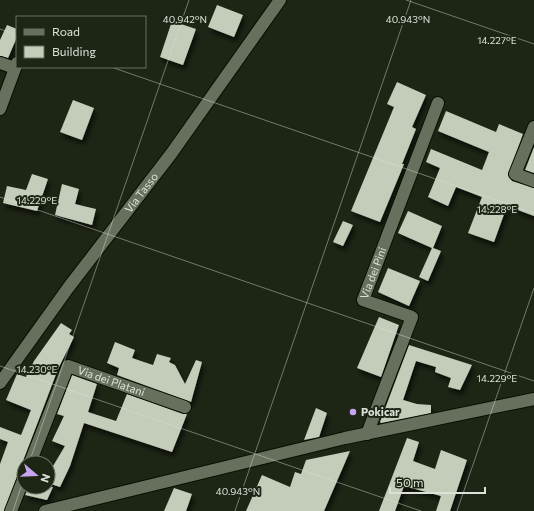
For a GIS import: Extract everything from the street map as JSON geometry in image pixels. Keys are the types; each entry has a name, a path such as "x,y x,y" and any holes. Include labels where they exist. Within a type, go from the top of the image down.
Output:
{"street":[{"name":"Via Tasso","path":"0,383 68,288 171,154 280,0"},
{"path":"0,63 16,65 0,109"},
{"name":"Via dei Pini","path":"368,434 412,317 363,300 438,103"},
{"path":"534,128 515,174 534,181"},
{"name":"Via dei Platani","path":"33,455 68,366 185,407"},
{"path":"50,510 368,434 534,399"},
{"path":"11,511 17,495"}],"building":[{"path":"217,5 243,15 234,37 208,27"},
{"path":"172,21 196,29 183,65 160,57"},
{"path":"7,25 16,29 16,39 8,58 0,56 0,40"},
{"path":"397,82 426,95 412,127 416,129 402,164 404,164 380,222 351,211 394,107 387,104"},
{"path":"73,100 94,108 82,140 60,132"},
{"path":"446,111 496,132 499,124 523,134 508,175 512,181 534,188 534,216 507,206 494,242 468,233 482,197 456,187 448,206 428,197 440,168 426,162 431,149 482,170 489,152 438,131"},
{"path":"534,147 534,173 525,170"},
{"path":"32,174 48,179 37,211 3,203 7,186 26,190"},
{"path":"62,184 79,189 75,204 96,209 92,225 55,215"},
{"path":"408,211 442,226 433,248 441,251 428,281 419,277 432,248 398,233"},
{"path":"343,221 353,225 343,246 333,242"},
{"path":"388,268 420,281 409,306 378,292"},
{"path":"379,317 399,325 381,377 357,368"},
{"path":"61,323 72,330 69,334 74,337 58,369 25,455 16,455 16,479 4,511 0,511 0,464 8,442 0,439 0,427 21,435 31,410 6,400 17,374 26,377 34,361"},
{"path":"115,342 135,350 132,358 153,365 157,354 171,358 169,362 175,365 185,384 196,360 202,362 191,402 117,375 119,368 107,363"},
{"path":"409,345 472,365 460,390 448,387 451,378 435,372 436,367 416,361 403,400 417,404 431,405 431,413 381,423 380,422"},
{"path":"72,375 97,384 88,412 116,421 127,394 183,414 187,414 172,452 84,423 70,466 60,487 56,486 56,461 65,446 52,441 64,416 57,414"},
{"path":"316,408 327,413 319,437 304,440"},
{"path":"407,438 419,442 413,461 435,469 441,450 467,460 450,511 436,511 441,496 404,486 395,511 379,511"},
{"path":"350,451 324,511 246,511 262,475 290,487 295,472 301,474 306,460"},
{"path":"174,488 192,494 186,511 164,511"},
{"path":"25,495 49,495 47,500"}],"place":[{"name":"Pokicar","path":"353,412"}]}
